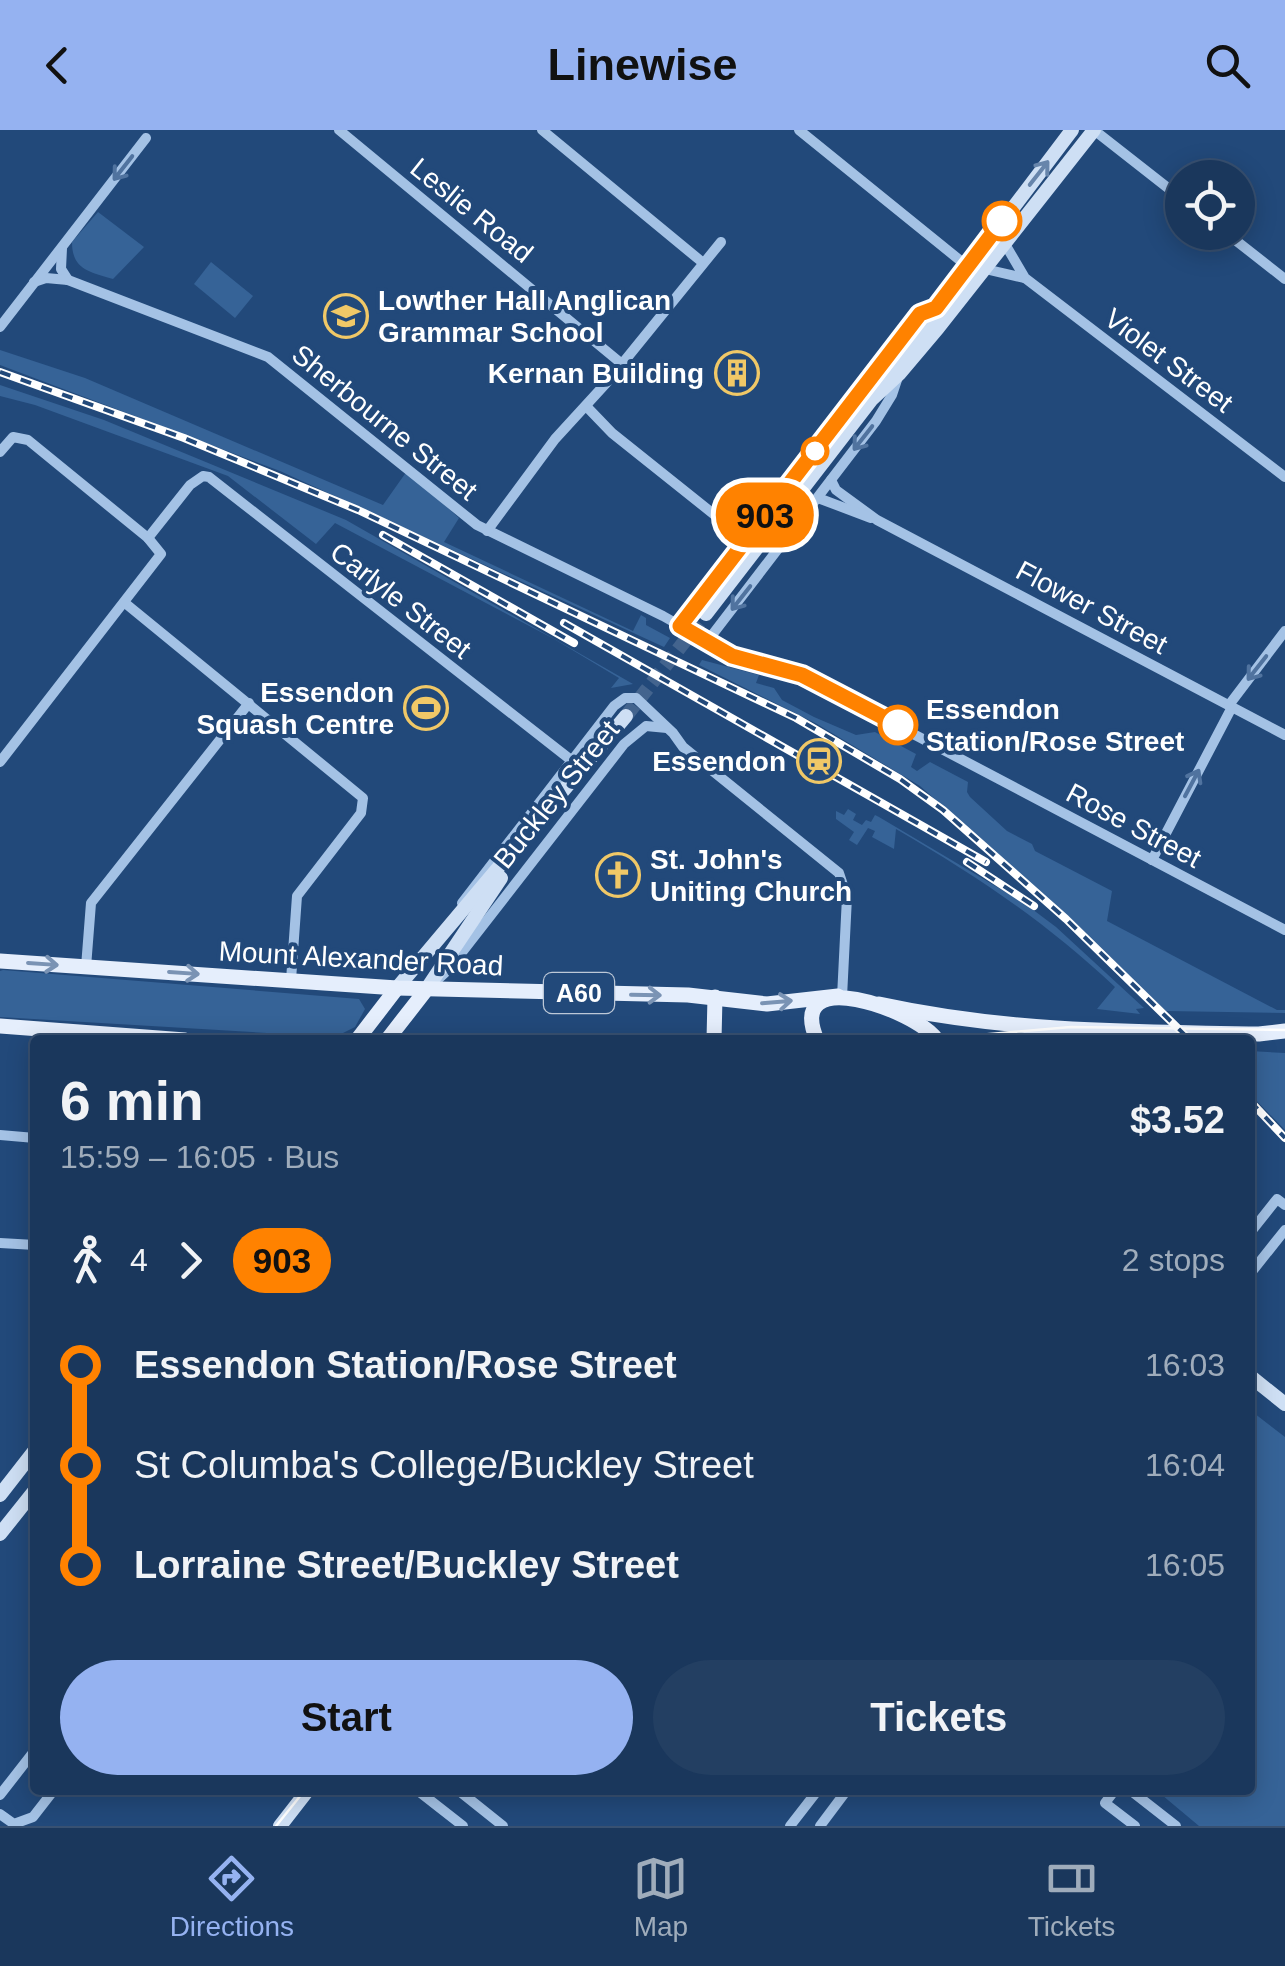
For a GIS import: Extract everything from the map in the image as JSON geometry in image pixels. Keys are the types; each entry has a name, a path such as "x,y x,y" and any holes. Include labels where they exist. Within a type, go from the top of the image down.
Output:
{"main road":[{"path":"706,614 872,400 937,306 1071,131 1092,133"},
{"path":"872,400 900,373 1092,133"},
{"name":"Buckley Street","path":"361,1035 450,923 535,828 626,716"},
{"name":"Buckley Street","path":"391,1035 426,990 535,828"},
{"name":"Mount Alexander Road","path":"0,961 426,990 715,997 767,1004 840,996"},
{"path":"816,1035 814,1012 822,1002 840,996"},
{"name":"A60","path":"840,996 950,1018 1072,1031 1285,1031"},
{"path":"714,1035 715,997"},
{"name":"A60","path":"879,1004 917,1022 931,1035"},
{"path":"0,1026 119,1035"},
{"name":"A60","path":"1056,1035 1072,1031"},
{"name":"A60","path":"1259,1034 1285,1040"},
{"path":"1255,1380 1285,1404"},
{"path":"0,1495 30,1460"},
{"path":"0,1534 30,1496"},
{"path":"280,1826 304,1795"}],"street":[{"name":"Leslie Road","path":"339,130 622,364"},
{"path":"542,130 702,262"},
{"path":"799,130 967,266"},
{"path":"1092,133 1165,187"},
{"path":"0,327 146,138"},
{"path":"487,531 555,439 721,242"},
{"name":"Violet Street","path":"1004,244 1025,278 1285,477"},
{"path":"62,248 61,269 68,280"},
{"path":"1248,250 1285,278"},
{"name":"Violet Street","path":"985,269 1025,278"},
{"name":"Sherbourne Street","path":"34,282 46,278 68,280 268,357 470,520 692,634"},
{"path":"680,626 920,314 937,306"},
{"path":"706,643 878,418 900,373"},
{"path":"586,406 612,433 746,540"},
{"path":"0,452 18,436 28,440 148,538 161,554 0,762"},
{"name":"Carlyle Street","path":"148,538 190,485 203,476 216,482 571,760"},
{"name":"Flower Street","path":"832,480 836,490 877,520"},
{"name":"Flower Street","path":"818,498 877,520 1285,735"},
{"path":"125,603 358,792 363,809 297,896 291,980"},
{"path":"1152,860 1231,706 1285,631"},
{"name":"Rose Street","path":"692,634 742,659 810,679 1285,930"},
{"name":"Buckley Street","path":"450,923 480,876 616,704 625,698 642,700 668,728"},
{"path":"86,967 91,903 249,703"},
{"name":"Buckley Street","path":"426,990 450,969 632,735 646,726 668,728"},
{"path":"668,728 683,747 839,873 847,898 840,996"},
{"path":"0,1135 30,1138"},
{"path":"1255,1226 1276,1198 1285,1205"},
{"path":"1255,1268 1285,1230"},
{"path":"0,1243 30,1246"},
{"path":"0,1795 30,1756"},
{"path":"0,1814 14,1825 33,1817 50,1795"},
{"path":"423,1795 462,1826"},
{"path":"464,1795 503,1826"},
{"path":"790,1826 814,1795"},
{"path":"820,1826 843,1795"},
{"path":"1111,1795 1105,1803 1135,1826"},
{"path":"1136,1795 1176,1826"}],"shaded area":[{"path":"98,212 144,247 113,279 84,268 73,251 72,242"},
{"path":"211,262 253,296 235,318 194,284"},
{"path":"0,350 85,378 383,505 407,471 459,518 444,542 633,631 641,615 646,618 646,625 670,638 664,647 280,471 0,365"},
{"path":"0,385 104,420 346,520 633,684 611,688 619,678 554,639 335,523 316,544 228,476 35,405 0,396"},
{"path":"702,660 759,675 756,683 774,688 782,700 856,735 875,732 916,754 911,767 917,771 930,762 968,782 970,797 1007,831 1032,844 1035,851 1112,891 1107,921 1285,1013 1166,1011 1056,906 920,786 817,724 699,665"},
{"path":"848,809 856,814 853,820 862,825 866,820 871,822 875,815 879,817 1024,903 1056,927 1144,1008 1136,1009 1140,1014 1097,1009 1115,987 1036,920 927,847 896,829 894,849 872,837 875,831 868,828 857,845 849,840 854,832 836,819 836,811 844,815"},
{"path":"0,971 359,999 365,1009 355,1027 339,1035 0,1017"},
{"path":"1255,1051 1285,1053 1285,1130 1255,1099"},
{"path":"1255,1414 1285,1437 1285,1826 1199,1826 1162,1795 1255,1795"}],"tunnel":[{"path":"626,716 706,614"}],"tram line":[{"path":"979,1035 1071,1027 1285,1030"},
{"path":"276,1826 301,1795"}],"railway":[{"path":"0,372 184,438 358,510 796,718 900,779 943,810 1066,919 1185,1035"},
{"path":"383,535 574,643"},
{"path":"564,623 986,862"},
{"path":"967,862 1034,906"},
{"path":"1255,1106 1285,1138"}],"bus line":[{"name":"903","path":"898,725 802,675 732,656 680,626 920,314 936,308 1002,221"}],"place":[{"name":"Lowther Hall Anglican Grammar School","path":"346,316"},
{"name":"Kernan Building","path":"737,373"},
{"name":"Essendon Squash Centre","path":"426,708"},
{"name":"Essendon Station/Rose Street","path":"898,725"},
{"name":"Essendon","path":"819,761"},
{"name":"St. John's Uniting Church","path":"618,875"}]}
